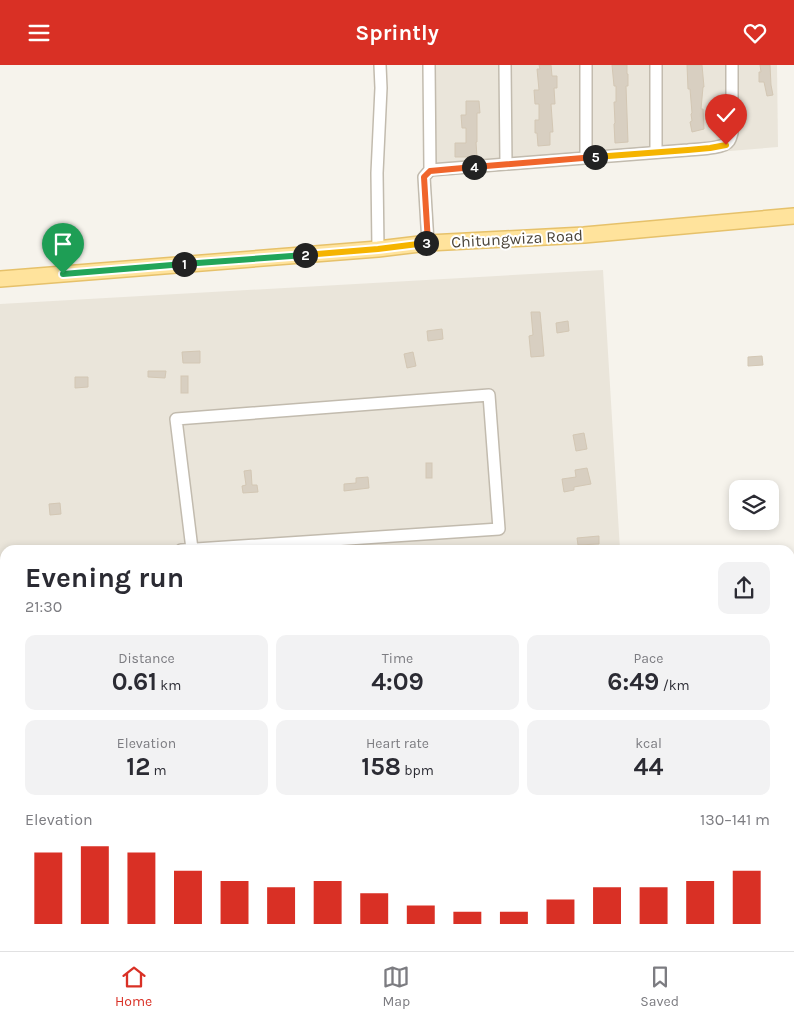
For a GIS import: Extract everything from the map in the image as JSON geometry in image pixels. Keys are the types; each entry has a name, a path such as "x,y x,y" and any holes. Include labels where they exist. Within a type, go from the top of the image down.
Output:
{"main road":[{"name":"Chitungwiza Road","path":"0,279 378,249 428,243 584,235 794,216"}],"street":[{"path":"378,249 377,173 380,65"},
{"path":"429,65 430,171"},
{"path":"506,65 506,164"},
{"path":"586,65 586,158"},
{"path":"656,65 656,152"},
{"path":"428,243 424,177 430,171 710,148 726,145 732,133 732,65"},
{"path":"186,545 176,419 489,395 500,529 249,545"}],"shaded area":[{"path":"436,65 777,65 778,147 436,175"},
{"path":"603,270 620,545 0,545 0,304"}],"building":[{"path":"539,65 551,65 552,76 557,76 557,88 554,88 555,104 551,104 553,132 550,132 550,145 538,146 535,120 539,120 539,104 535,104 534,90 539,90 537,69 540,69"},
{"path":"612,65 627,65 628,142 615,143 614,102 616,102 616,86 614,86"},
{"path":"687,65 702,65 704,87 701,109 703,109 704,129 692,132 690,122 692,121 692,113"},
{"path":"760,65 770,65 773,95 767,96 764,82 759,82"},
{"path":"466,101 479,101 480,113 477,113 477,157 455,157 455,143 466,143 466,128 462,128 461,115 466,115"},
{"path":"531,312 540,312 544,356 531,357 529,336 533,335"},
{"path":"568,321 569,331 557,333 556,323"},
{"path":"442,329 443,339 428,341 427,331"},
{"path":"200,351 200,363 183,363 182,352"},
{"path":"413,352 416,366 407,368 404,354"},
{"path":"762,356 763,365 748,366 748,357"},
{"path":"148,371 166,371 165,378 148,377"},
{"path":"181,376 188,376 188,393 181,393"},
{"path":"75,377 88,377 88,387 75,388"},
{"path":"584,433 587,449 576,451 573,435"},
{"path":"426,463 432,463 432,478 426,478"},
{"path":"587,468 591,484 574,487 574,490 564,492 562,479 576,477 575,470"},
{"path":"251,470 252,485 257,485 258,492 243,493 242,486 246,485 244,471"},
{"path":"368,477 369,488 344,491 344,484 356,483 356,478"},
{"path":"60,503 61,514 50,515 49,504"},
{"path":"599,536 599,544 578,545 577,538"}],"route":[{"path":"63,274 378,249 428,243 424,177 430,171 688,150 726,145"}]}
